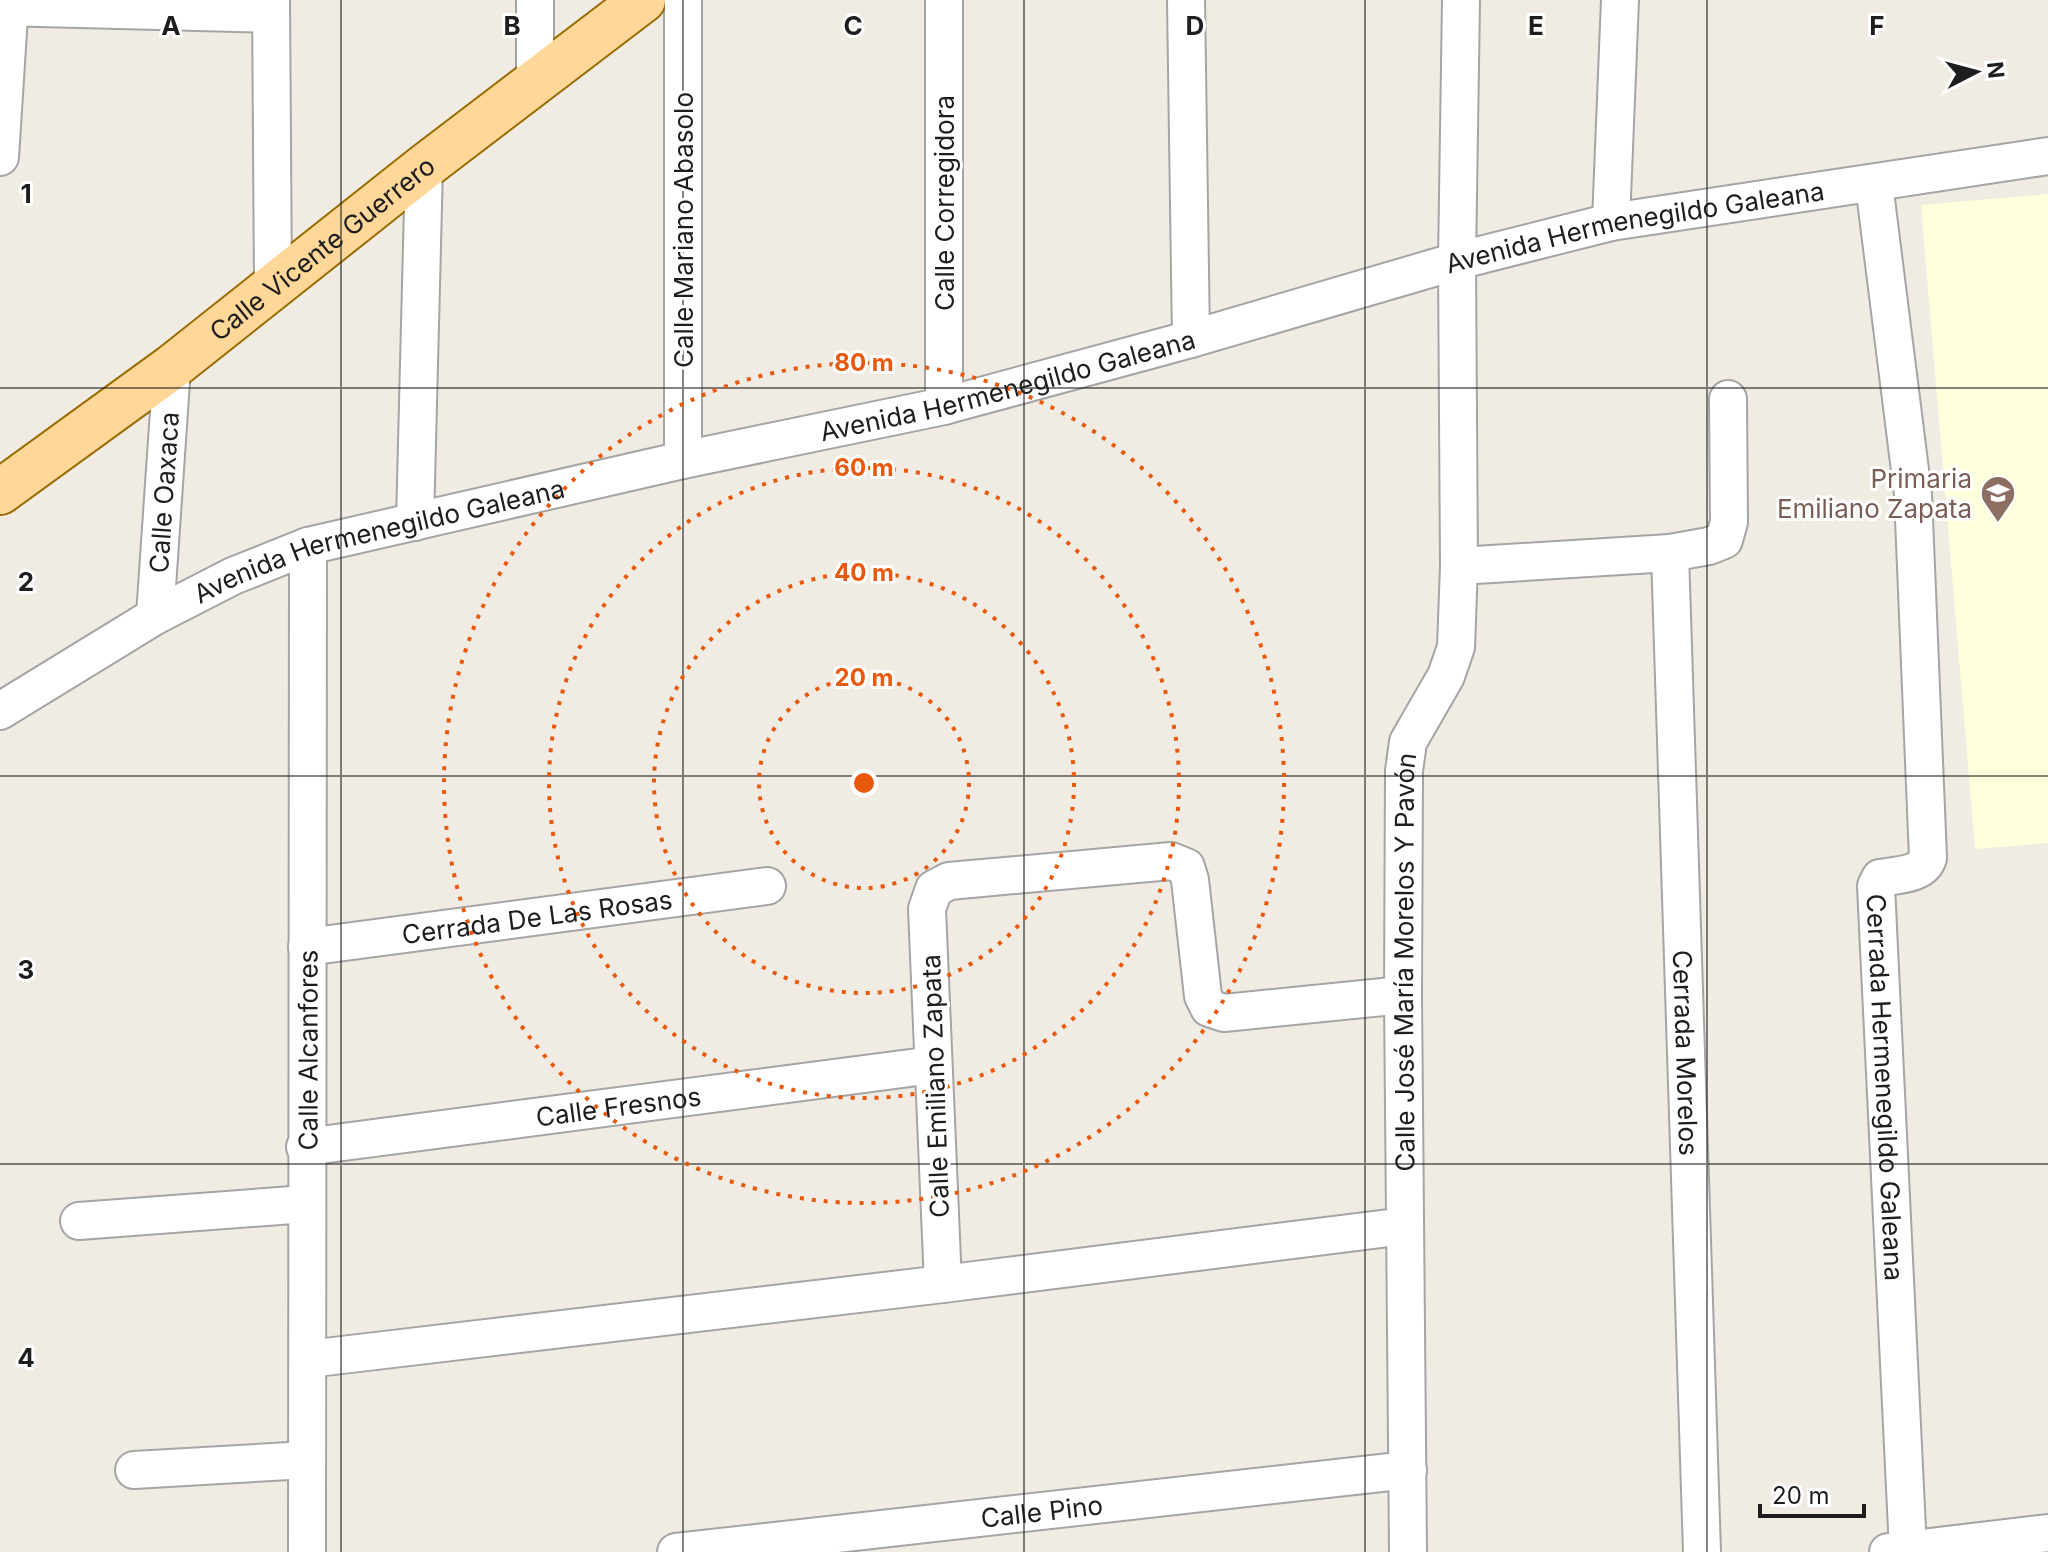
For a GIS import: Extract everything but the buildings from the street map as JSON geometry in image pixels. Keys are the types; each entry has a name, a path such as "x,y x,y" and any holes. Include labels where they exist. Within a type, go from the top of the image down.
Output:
{"main road":[{"name":"Calle Vicente Guerrero","path":"0,492 172,367 424,167 643,0"}],"street":[{"path":"535,0 535,82"},
{"name":"Calle Mariano Abasolo","path":"683,0 683,460"},
{"name":"Calle Corregidora","path":"944,0 944,406"},
{"path":"1186,0 1191,339"},
{"name":"Calle José María Morelos Y Pavón","path":"1408,1552 1404,771 1408,742 1446,676 1456,647 1461,0"},
{"path":"1611,222 1620,0"},
{"path":"0,157 6,5 271,7 273,286"},
{"name":"Avenida Hermenegildo Galeana","path":"1,704 155,616 233,576 308,546 683,460 944,406 1191,339 1457,261 1611,222 2048,156"},
{"path":"415,522 424,167"},
{"name":"Cerrada Hermenegildo Galeana","path":"1874,184 1913,494 1928,858 1920,870 1880,878 1876,886 1898,1551"},
{"name":"Calle Oaxaca","path":"155,616 172,367"},
{"path":"1459,566 1670,553 1724,540 1729,522 1728,399"},
{"name":"Calle Alcanfores","path":"307,1552 305,1147 308,546"},
{"name":"Cerrada Morelos","path":"1670,553 1702,1552"},
{"name":"Calle Emiliano Zapata","path":"943,1284 927,909 934,889 949,881 1171,861 1186,867 1190,880 1203,996 1209,1008 1224,1013 1403,995"},
{"name":"Cerrada De Las Rosas","path":"307,947 767,886"},
{"name":"Calle Fresnos","path":"305,1147 933,1065"},
{"path":"79,1221 306,1204"},
{"path":"308,1359 1405,1226"},
{"path":"134,1470 307,1460"},
{"name":"Calle Pino","path":"676,1552 1408,1470"},
{"path":"1898,1551 2048,1533"}],"shaded area":[{"name":"Primaria Emiliano Zapata","path":"2048,194 2048,843 1975,849 1921,205"}],"place":[{"name":"Primaria Emiliano Zapata","path":"1998,524"}]}
